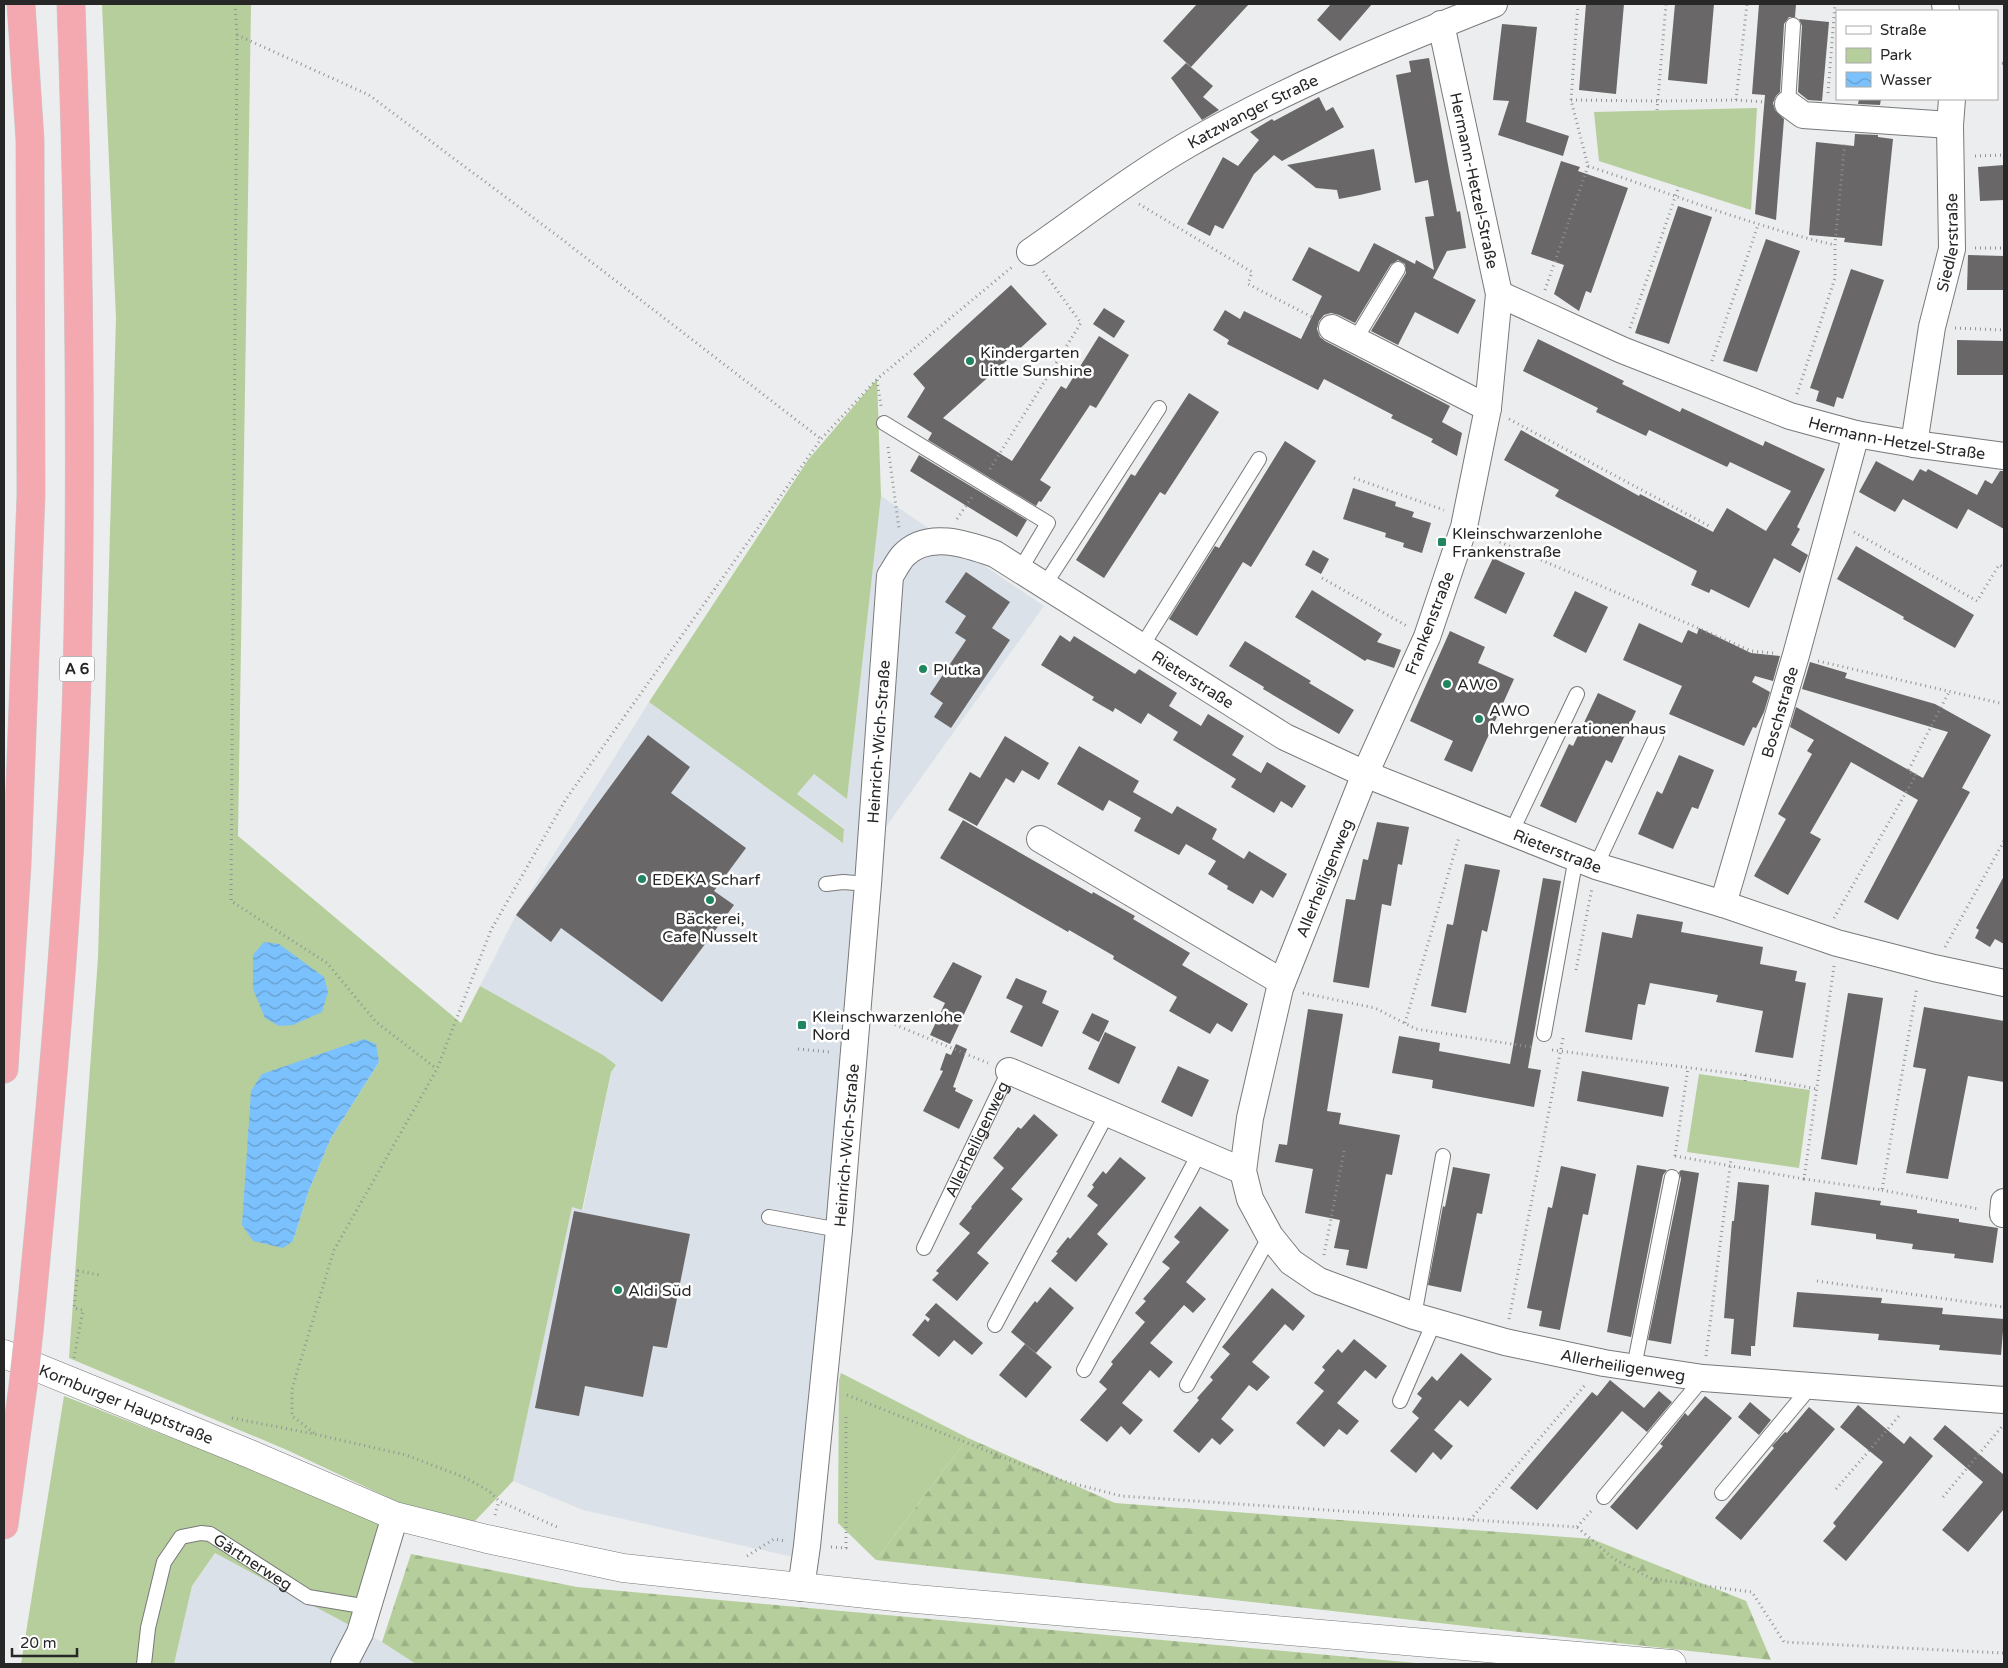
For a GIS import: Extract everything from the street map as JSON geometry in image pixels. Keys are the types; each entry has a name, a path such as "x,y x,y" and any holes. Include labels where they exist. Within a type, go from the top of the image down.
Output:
{"highway":[{"path":"4,1069 17,865 31,495 30,140 21,4"},
{"name":"A 6","path":"4,1525 29,1332 64,947 77,681 80,419 78,191 72,4"}],"main road":[{"name":"Kornburger Hauptstraße","path":"4,1354 250,1454 395,1516 487,1539 624,1568 923,1600 1672,1664"}],"street":[{"name":"Katzwanger Straße","path":"1030,252 1117,191 1186,146 1256,108 1441,24 1494,4"},
{"name":"Hermann-Hetzel-Straße","path":"1441,24 1500,294 1622,350 1790,416 1856,434 2004,456"},
{"name":"Siedlerstraße","path":"1914,444 1932,327 1952,249 1950,125 1952,100"},
{"path":"1788,104 1803,115 1950,125"},
{"name":"Frankenstraße","path":"1365,774 1428,637 1465,522 1488,408 1500,294"},
{"path":"1332,328 1488,408"},
{"name":"Boschstraße","path":"1723,904 1796,655 1807,589 1832,520 1856,434"},
{"name":"Rieterstraße","path":"903,556 917,546 933,541 962,543 995,554 1285,737 1365,774 1511,833 1586,861 1723,904 1830,941 1928,966 2004,982"},
{"name":"Heinrich-Wich-Straße","path":"801,1588 807,1546 839,1230 868,884 890,576 903,556"},
{"name":"Allerheiligenweg","path":"1365,774 1282,982 1250,1118 1243,1171 1250,1199 1270,1236 1291,1262 1319,1281 1424,1319 1505,1342 1604,1363 1634,1366 1703,1378 2004,1400"},
{"path":"1040,839 1282,982"},
{"name":"Allerheiligenweg","path":"1009,1071 1243,1171"},
{"path":"344,1664 360,1633 395,1516"}],"lane":[{"path":"1788,104 1793,25"},
{"path":"1355,340 1398,269"},
{"path":"1044,586 1159,408"},
{"path":"884,423 1048,523 1020,570"},
{"name":"Rieterstraße","path":"1142,646 1259,459"},
{"path":"1511,833 1577,694"},
{"path":"1544,1034 1586,861 1656,737"},
{"path":"826,884 843,882 868,884"},
{"name":"Allerheiligenweg","path":"924,1248 1009,1071"},
{"path":"995,1324 1108,1112"},
{"path":"1084,1370 1200,1152"},
{"path":"1400,1401 1424,1319 1443,1156"},
{"path":"1634,1366 1672,1177"},
{"path":"769,1217 839,1230"},
{"path":"1186,1385 1270,1236"},
{"path":"1604,1497 1703,1378"},
{"path":"1722,1493 1812,1385"},
{"name":"Gärtnerweg","path":"144,1664 148,1628 164,1562 181,1538 201,1533 210,1534 308,1597 368,1608"}],"path":[{"path":"235,4 237,35 231,901 327,963 376,1022 437,1069"},
{"path":"1538,312 1588,166 1571,100 1578,4"},
{"path":"1657,110 1666,4"},
{"path":"1736,100 1747,4"},
{"path":"1588,166 1758,225 1835,245 1835,4"},
{"path":"237,35 369,95 567,243 821,439"},
{"path":"1571,100 1736,100 1788,104"},
{"path":"1951,156 2004,155"},
{"path":"1622,350 1679,186"},
{"path":"1117,191 1252,272 1248,284 1332,328"},
{"path":"1705,382 1758,225"},
{"name":"Hermann-Hetzel-Straße","path":"1790,416 1835,278 1835,245"},
{"path":"314,1434 292,1416 292,1389 334,1250 437,1069 491,930 566,799 821,439 877,379 1030,252 1081,323 982,482 942,542"},
{"path":"1932,327 2004,330"},
{"path":"877,379 903,556"},
{"path":"1488,408 1711,527"},
{"path":"1354,478 1465,522 1751,651 1796,655 2004,704"},
{"path":"1832,520 1978,601 1999,565 2004,567"},
{"path":"1322,578 1428,637"},
{"path":"1804,1179 1830,941 1916,775 1908,771 1949,692"},
{"path":"1405,1023 1466,815"},
{"path":"1882,1190 1928,966 2004,841"},
{"path":"1575,973 1586,861"},
{"path":"881,1019 1009,1071"},
{"path":"1505,1342 1564,1032"},
{"path":"1672,1177 1688,1068"},
{"path":"1745,1075 1746,1081"},
{"path":"1319,1281 1344,1151"},
{"path":"1675,1156 1804,1179 2004,1208"},
{"path":"1703,1378 1731,1159"},
{"path":"73,1364 83,1310 74,1308 78,1271 100,1275"},
{"path":"1817,1281 2004,1307"},
{"path":"1470,1520 1604,1363"},
{"path":"1836,1489 1917,1394"},
{"path":"846,1404 846,1395 1060,1480 1121,1496 1577,1527 1614,1559 1652,1579 1752,1592 1784,1642 2004,1653"},
{"path":"739,1556 749,1556 774,1539 807,1546 846,1548 846,1414"},
{"path":"1943,1497 2004,1424"},
{"path":"288,1429 406,1455 457,1475 490,1491 499,1501 562,1529"},
{"path":"1577,1527 1604,1497"}],"shaded area":[{"path":"881,496 1044,606 883,831 793,1557 583,1510 513,1481 572,1206 583,1210 611,1072 616,1065 603,1055 480,986 516,915 649,702 843,843 844,828 797,794 814,774 847,798"},
{"path":"215,1553 382,1642 416,1664 174,1664 192,1586"}],"green space":[{"path":"102,4 251,4 238,836 461,1023 480,986 603,1055 616,1065 611,1072 582,1210 572,1207 513,1481 473,1523 406,1506 287,1450 69,1358 98,958 116,318","holes":["379,1062 331,1138 309,1190 293,1241 251,1091"]},
{"path":"1757,108 1751,210 1599,161 1594,112"},
{"path":"877,379 881,496 847,799 814,774 797,794 844,829 843,843 649,702 808,460"},
{"path":"1699,1074 1810,1090 1799,1168 1687,1152"},
{"path":"841,1373 968,1438 876,1560 838,1523 839,1380"},
{"path":"64,1396 223,1458 280,1470 383,1525 353,1627 215,1553 192,1586 174,1664 21,1664"},
{"path":"968,1438 1115,1503 1592,1539 1746,1601 1771,1660 876,1560"},
{"path":"411,1554 577,1587 1427,1664 416,1664 382,1642"}],"water":[{"path":"264,942 279,944 324,977 328,992 322,1012 293,1025 279,1026 265,1018 253,989 253,955"},
{"path":"364,1039 376,1044 379,1062 331,1138 309,1190 293,1241 283,1248 253,1241 242,1225 251,1091 262,1074"}],"building":[{"path":"1197,4 1249,4 1191,67 1163,41"},
{"path":"1331,4 1372,4 1340,41 1317,20"},
{"path":"1586,4 1624,4 1616,94 1579,90"},
{"path":"1675,4 1714,4 1707,84 1668,80"},
{"path":"1759,4 1796,4 1795,17 1789,17 1784,24 1780,92 1773,103 1775,110 1784,119 1776,220 1755,214 1765,95 1752,94"},
{"path":"1799,19 1829,22 1822,101 1808,100 1798,92 1802,26"},
{"path":"1502,24 1537,27 1526,122 1569,136 1563,156 1498,135 1509,101 1493,100"},
{"path":"1429,58 1457,212 1460,211 1466,248 1447,251 1433,278 1476,300 1458,334 1415,312 1398,345 1371,331 1406,273 1405,264 1398,260 1391,264 1355,323 1331,313 1324,315 1319,321 1317,329 1320,337 1325,341 1450,406 1442,422 1462,433 1457,456 1431,442 1433,439 1391,418 1393,415 1324,379 1318,390 1227,344 1229,340 1213,330 1225,310 1240,319 1244,311 1301,339 1322,296 1292,280 1309,247 1359,272 1374,243 1415,264 1416,260 1434,270 1425,217 1434,216 1428,180 1415,183 1396,75 1411,72 1409,61"},
{"path":"1186,63 1213,86 1203,97 1219,110 1202,120 1171,78"},
{"path":"1319,97 1326,111 1333,107 1344,127 1282,161 1274,155 1254,174 1223,229 1215,225 1210,236 1187,224 1223,157 1238,166 1259,140 1250,132 1272,119 1274,121"},
{"path":"1859,100 1881,100 1880,105 1858,104"},
{"path":"1855,134 1878,135 1878,137 1893,139 1882,246 1844,242 1845,238 1809,235 1816,142 1854,146"},
{"path":"1374,149 1381,190 1339,199 1337,190 1316,188 1287,165"},
{"path":"1561,161 1580,167 1578,171 1628,188 1591,293 1586,291 1579,311 1554,294 1564,265 1531,254"},
{"path":"2004,165 2004,200 1980,201 1978,167"},
{"path":"1678,206 1712,217 1669,344 1635,333"},
{"path":"1766,239 1800,251 1757,372 1723,361"},
{"path":"1968,255 2004,256 2004,290 1967,290"},
{"path":"1851,269 1884,280 1843,399 1837,397 1834,407 1816,401 1819,391 1810,388"},
{"path":"1011,285 1047,324 943,418 1012,461 1061,386 1066,389 1099,336 1129,355 1096,408 1090,405 1040,480 1051,487 1036,506 928,440 932,433 907,417 925,388 913,374"},
{"path":"1104,308 1125,321 1114,338 1093,324"},
{"path":"1538,339 1624,381 1622,384 1680,412 1682,408 1763,446 1765,441 1825,469 1797,527 1800,529 1791,545 1808,555 1800,573 1774,558 1749,608 1711,589 1709,593 1691,585 1697,571 1555,496 1559,490 1504,460 1521,430 1639,496 1640,494 1713,532 1727,508 1766,531 1791,491 1730,462 1727,467 1649,430 1646,436 1596,412 1598,408 1523,371"},
{"path":"1957,340 2004,341 2004,375 1957,375"},
{"path":"1189,393 1219,412 1165,495 1160,492 1104,578 1076,560 1131,474 1135,476"},
{"path":"1285,441 1316,461 1251,567 1243,562 1197,636 1169,619 1215,546 1219,548"},
{"path":"919,455 1027,520 1017,537 910,471"},
{"path":"1876,461 1913,481 1920,469 1926,472 1928,469 1977,495 1985,480 1992,484 2000,471 2004,471 2004,529 1968,509 1957,529 1903,499 1895,512 1859,492"},
{"path":"1353,488 1396,502 1395,506 1414,512 1412,517 1431,523 1422,553 1403,547 1404,543 1385,537 1386,533 1343,519"},
{"path":"1856,546 1974,615 1955,648 1837,579"},
{"path":"1313,550 1329,559 1321,574 1305,565"},
{"path":"1493,558 1525,573 1506,614 1474,598"},
{"path":"966,572 1010,602 992,628 1010,640 951,728 934,717 943,703 930,694 966,640 955,633 966,616 945,602"},
{"path":"1312,590 1382,634 1377,642 1401,650 1394,668 1367,659 1365,661 1295,617"},
{"path":"1575,591 1608,607 1586,653 1553,636"},
{"path":"1639,623 1682,643 1688,630 1697,634 1699,628 1751,653 1780,656 1773,681 1755,676 1752,682 1770,692 1764,712 1756,728 1753,727 1744,746 1669,714 1682,686 1623,660"},
{"path":"1450,631 1485,647 1478,663 1514,679 1472,772 1444,760 1453,741 1410,721"},
{"path":"1060,635 1070,642 1074,636 1135,674 1139,669 1177,693 1169,706 1201,726 1208,714 1244,736 1232,755 1261,773 1267,762 1306,786 1292,808 1281,801 1274,813 1231,787 1236,779 1173,740 1178,732 1148,713 1141,724 1115,708 1113,712 1092,700 1094,697 1041,665"},
{"path":"1245,641 1311,681 1309,683 1354,710 1339,734 1263,689 1264,687 1229,666"},
{"path":"1810,662 1847,673 1845,678 1935,704 1991,735 1962,788 1970,792 1898,920 1864,902 1918,800 1851,762 1810,833 1821,839 1788,895 1754,876 1786,819 1778,814 1812,754 1807,751 1814,740 1790,727 1796,707 1923,778 1948,732 1802,689"},
{"path":"1598,693 1636,711 1612,763 1606,760 1576,823 1540,806 1569,744 1573,746"},
{"path":"648,735 690,767 671,793 746,848 714,891 734,905 662,1002 561,928 551,942 516,915"},
{"path":"1005,736 1049,763 1039,780 1022,770 1014,783 1006,778 977,826 948,810 970,772 980,778"},
{"path":"1079,746 1139,781 1133,792 1172,814 1177,806 1217,829 1212,839 1244,859 1249,851 1287,874 1273,898 1261,890 1253,904 1227,889 1228,886 1208,874 1216,861 1186,844 1179,855 1134,831 1141,818 1109,800 1103,811 1057,784"},
{"path":"1679,755 1714,770 1698,809 1692,807 1673,849 1638,834 1657,791 1662,794"},
{"path":"963,820 1092,894 1093,892 1135,916 1133,919 1190,953 1182,965 1248,1004 1232,1032 1217,1023 1210,1034 1169,1011 1177,997 1113,959 1114,956 1069,930 1068,932 940,858"},
{"path":"1377,822 1409,827 1402,865 1398,864 1391,906 1382,904 1369,988 1333,982 1346,899 1355,900 1363,859 1368,860"},
{"path":"1465,864 1500,870 1487,932 1482,930 1466,1013 1431,1006 1447,924 1453,925"},
{"path":"2004,876 2004,944 1995,939 1990,947 1975,938 1979,930 1976,928"},
{"path":"1543,878 1561,881 1528,1068 1541,1070 1534,1107 1432,1088 1433,1080 1392,1073 1399,1036 1440,1043 1439,1051 1510,1064"},
{"path":"1637,914 1683,922 1681,932 1763,947 1760,964 1797,971 1795,981 1806,983 1793,1058 1755,1052 1763,1011 1716,1002 1718,995 1650,983 1645,1005 1638,1004 1632,1040 1585,1032 1602,932 1632,938"},
{"path":"953,962 982,976 950,1044 930,1035 945,1003 933,997"},
{"path":"1016,978 1047,991 1042,1003 1059,1011 1042,1047 1010,1032 1023,1006 1006,998"},
{"path":"1848,993 1883,998 1857,1165 1821,1159"},
{"path":"1924,1007 2004,1021 2004,1082 1968,1076 1948,1179 1906,1173 1926,1069 1913,1067"},
{"path":"1308,1009 1343,1014 1327,1111 1341,1113 1339,1124 1400,1135 1392,1175 1386,1174 1367,1269 1346,1265 1349,1250 1334,1248 1340,1220 1305,1213 1313,1169 1275,1162 1279,1144 1287,1145"},
{"path":"1092,1013 1109,1021 1099,1042 1082,1033"},
{"path":"1105,1032 1136,1047 1119,1084 1088,1069"},
{"path":"956,1044 967,1049 953,1087 956,1088 955,1091 973,1100 959,1129 923,1111 943,1071 940,1070 946,1053 951,1055"},
{"path":"1178,1066 1209,1080 1192,1117 1161,1102"},
{"path":"1582,1071 1669,1087 1663,1117 1577,1101"},
{"path":"1034,1114 1058,1135 1011,1189 1023,1199 977,1253 989,1263 957,1301 932,1280 939,1273 936,1271 970,1233 959,1224 1004,1168 993,1158 1018,1127 1021,1129"},
{"path":"1120,1157 1146,1178 1097,1234 1108,1244 1076,1282 1051,1261 1068,1237 1070,1239 1098,1205 1087,1196 1094,1187 1092,1185 1103,1171 1106,1174"},
{"path":"1637,1165 1667,1170 1663,1175 1631,1337 1607,1332"},
{"path":"1561,1166 1596,1174 1588,1215 1583,1214 1560,1330 1539,1326 1542,1311 1527,1308 1548,1207 1552,1208"},
{"path":"1453,1167 1490,1174 1482,1214 1477,1213 1461,1292 1428,1285 1443,1206 1445,1207"},
{"path":"1681,1170 1699,1173 1671,1344 1648,1340 1681,1179 1679,1172"},
{"path":"1738,1182 1769,1185 1755,1346 1751,1346 1751,1356 1731,1354 1734,1319 1724,1318 1732,1221 1734,1221"},
{"path":"1815,1192 1881,1201 1880,1205 1917,1210 1917,1213 1959,1219 1959,1222 1998,1228 1993,1263 1954,1258 1955,1254 1912,1249 1913,1244 1876,1239 1876,1234 1811,1225"},
{"path":"1200,1206 1229,1230 1186,1282 1206,1299 1193,1313 1184,1305 1150,1343 1173,1362 1159,1378 1150,1370 1122,1403 1143,1420 1130,1435 1121,1426 1107,1442 1080,1420 1107,1389 1099,1382 1113,1364 1111,1362 1145,1322 1135,1313 1146,1301 1143,1299 1170,1268 1162,1262 1180,1242 1174,1237"},
{"name":"Aldi Süd","path":"574,1211 690,1234 667,1348 653,1346 643,1397 585,1386 579,1416 535,1408"},
{"path":"1050,1287 1074,1308 1036,1353 1011,1332 1035,1301 1037,1303"},
{"path":"1272,1288 1305,1316 1293,1331 1285,1324 1252,1362 1270,1377 1257,1391 1249,1385 1221,1419 1234,1430 1220,1445 1212,1438 1199,1453 1173,1431 1199,1400 1197,1398 1213,1380 1210,1377 1230,1354 1222,1347"},
{"path":"1797,1292 1882,1298 1881,1303 1943,1308 1942,1314 2004,1319 2001,1355 1939,1350 1940,1345 1878,1340 1879,1334 1793,1327"},
{"path":"936,1303 983,1343 972,1355 954,1340 939,1357 912,1335 925,1319 928,1322 930,1319 925,1315"},
{"path":"1354,1339 1387,1366 1376,1379 1365,1370 1337,1403 1359,1421 1347,1435 1339,1429 1324,1447 1296,1423 1324,1391 1314,1383 1325,1370 1322,1367 1338,1349 1342,1353"},
{"path":"1025,1344 1052,1367 1026,1398 999,1375"},
{"path":"1461,1353 1492,1379 1468,1407 1460,1400 1434,1430 1453,1446 1441,1460 1433,1452 1416,1473 1390,1451 1419,1418 1412,1412 1422,1398 1417,1394 1432,1376 1437,1381"},
{"path":"1610,1380 1644,1408 1659,1391 1672,1402 1647,1432 1622,1411 1537,1510 1510,1488 1592,1392 1597,1396"},
{"path":"1705,1396 1732,1418 1637,1530 1610,1507 1663,1446 1660,1444 1685,1413 1688,1416"},
{"path":"1750,1402 1771,1420 1759,1435 1738,1417"},
{"path":"1858,1405 1904,1444 1910,1436 1933,1456 1846,1561 1823,1541 1836,1526 1833,1523 1883,1462 1840,1427"},
{"path":"1809,1407 1835,1429 1741,1540 1715,1518 1774,1448 1772,1446 1785,1432 1787,1433"},
{"path":"1945,1425 2004,1475 2004,1509 1968,1552 1942,1530 1983,1482 1933,1439"}],"place":[{"name":"Kindergarten Little Sunshine","path":"970,361"},
{"name":"Kleinschwarzenlohe Frankenstraße","path":"1442,542"},
{"name":"Plutka","path":"923,669"},
{"name":"AWO","path":"1447,684"},
{"name":"AWO Mehrgenerationenhaus","path":"1479,719"},
{"name":"EDEKA Scharf","path":"642,879"},
{"name":"Bäckerei, Cafe Nusselt","path":"710,900"},
{"name":"Kleinschwarzenlohe Nord","path":"802,1025"},
{"name":"Aldi Süd","path":"618,1290"}]}
